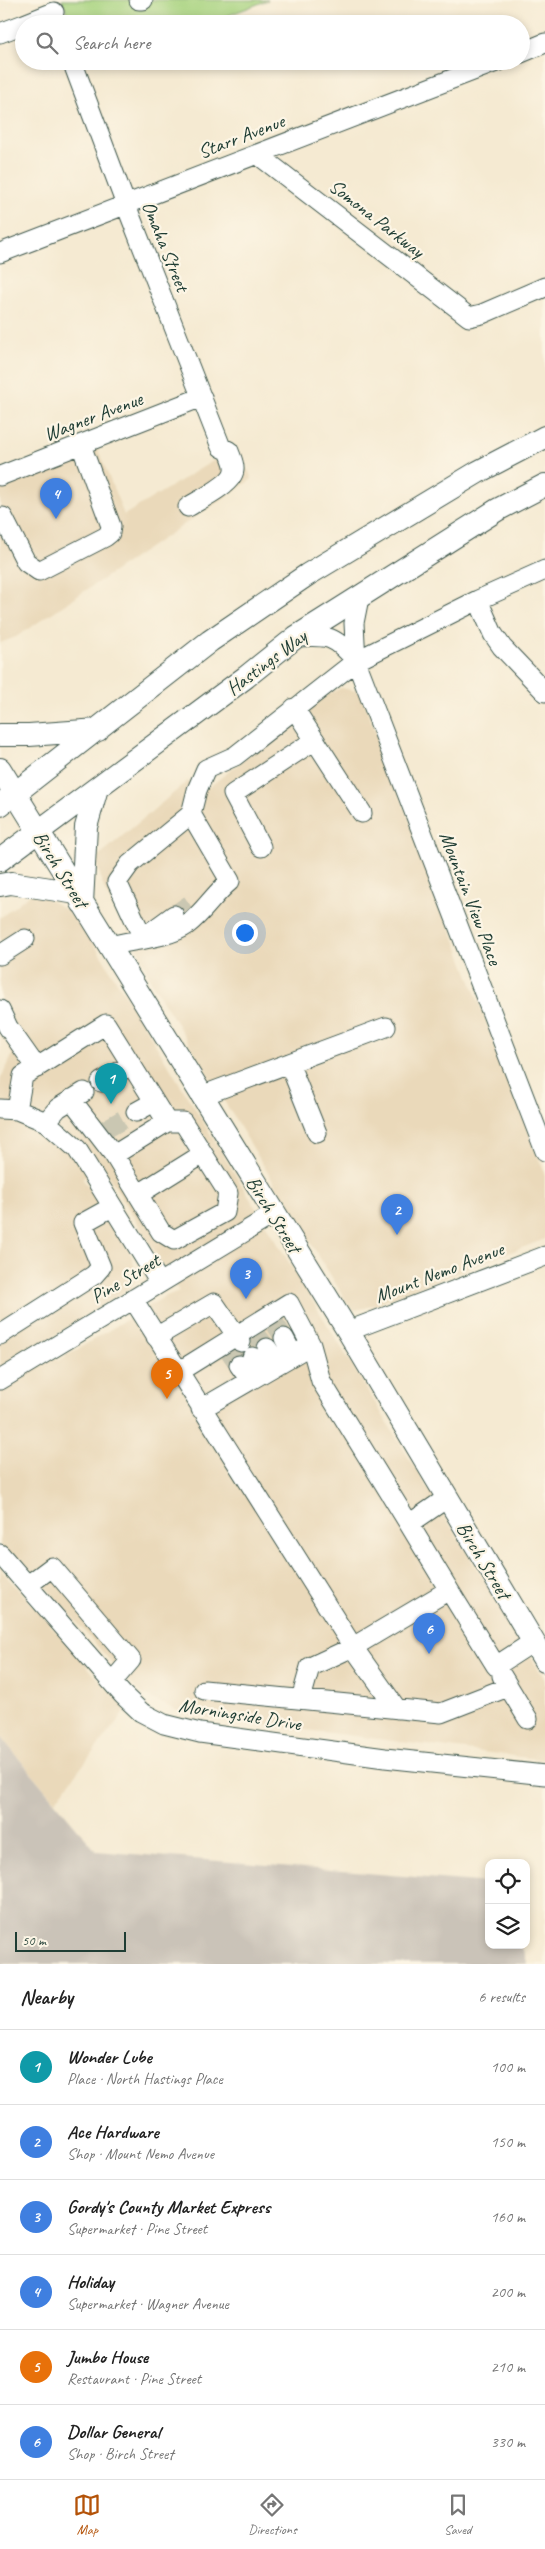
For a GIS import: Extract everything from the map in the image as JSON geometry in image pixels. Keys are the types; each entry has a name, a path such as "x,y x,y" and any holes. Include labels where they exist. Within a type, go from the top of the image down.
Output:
{"main road":[{"path":"8,799 210,641 307,575 478,472 545,437"},
{"name":"Hastings Way","path":"0,860 296,637 497,510 545,485"},
{"path":"0,735 98,730"},
{"name":"Birch Street","path":"0,769 8,799 38,831 348,1331 545,1661"},
{"path":"0,885 11,882 79,898 86,827 97,788"}],"street":[{"path":"0,33 15,27"},
{"path":"530,49 545,43"},
{"name":"Omaha Street","path":"75,70 221,447 229,451 234,464 233,476 226,483 188,507"},
{"name":"Starr Avenue","path":"0,253 476,70"},
{"name":"Somona Parkway","path":"258,154 469,317 482,314 545,287"},
{"name":"Wagner Avenue","path":"0,476 202,397"},
{"path":"1,515 26,562 39,571 106,537 110,532 111,526 81,445"},
{"path":"143,938 117,882 130,864 191,814 197,790 214,766 235,756 356,660 478,600 545,570"},
{"name":"Mountain View Place","path":"359,598 354,623 356,660 545,1151"},
{"path":"478,600 493,634 502,647 545,692"},
{"name":"Mountain View Place","path":"296,637 324,636 336,642 356,660"},
{"path":"294,708 362,813"},
{"path":"261,847 233,794 315,740"},
{"path":"214,766 238,790"},
{"path":"109,946 163,935 186,926 204,910 217,892 230,881 191,814"},
{"path":"190,904 217,892"},
{"path":"143,938 174,915"},
{"path":"0,955 25,939"},
{"path":"0,1010 8,1027 36,1068"},
{"path":"160,1283 77,1150 46,1122 9,1110 23,1076 106,1024 167,1122"},
{"path":"201,1096 386,1026"},
{"path":"289,1063 317,1133"},
{"path":"101,1082 132,1065"},
{"path":"46,1122 77,1095 102,1132 114,1156 161,1232 174,1240 225,1212 228,1193 183,1122 167,1122 114,1156"},
{"path":"136,1112 154,1102"},
{"path":"77,1150 102,1132"},
{"path":"0,1335 94,1275 101,1266 83,1224 108,1201 202,1154"},
{"name":"Pine Street","path":"0,1380 274,1214"},
{"name":"Mount Nemo Avenue","path":"348,1331 545,1256"},
{"path":"133,1299 353,1647 397,1709"},
{"path":"156,1337 214,1303 239,1338"},
{"path":"178,1372 272,1318 289,1303 311,1344 322,1381 528,1719"},
{"path":"201,1408 263,1363 284,1338"},
{"path":"263,1363 311,1344"},
{"path":"410,1524 447,1498"},
{"name":"Morningside Drive","path":"0,1554 112,1682 141,1712 164,1724 200,1733 385,1758 545,1775"},
{"path":"28,1585 52,1567 131,1660 112,1682"},
{"path":"301,1699 310,1667 353,1647 449,1590"},
{"path":"496,1666 533,1642"},
{"path":"204,1690 441,1713 508,1687"}],"shaded area":[{"path":"97,447 124,515 226,453 242,469 248,470 252,479 16,637 0,643 0,480"},
{"path":"341,688 357,691 362,697 545,1175 545,1239 365,1308 354,1310 350,1307 152,983 134,940 105,891 95,859 188,781 191,785 209,787 327,695"},
{"path":"30,894 46,898 66,910 91,939 545,1680 545,1760 194,1716 176,1710 142,1694 125,1678 21,1558 1,1570 126,1710 55,1801 0,1736 0,1080 13,1054 0,1030 0,918","holes":["102,1165 179,1291 164,1297 58,1361 45,1341 130,1288 135,1280 135,1269 131,1255 82,1178"]},
{"path":"0,1736 96,1851 485,1883 485,1949 522,1949 528,1964 0,1964"}],"green space":[{"path":"62,0 268,0 229,15 68,15"}],"tunnel":[{"path":"174,915 190,904"},
{"path":"106,1129 136,1112"},
{"path":"274,1322 284,1338"},
{"path":"255,1333 267,1348"},
{"path":"228,1349 239,1365"}],"place":[{"name":"Holiday","path":"56,519"},
{"name":"Wonder Lube","path":"111,1104"},
{"name":"Ace Hardware","path":"397,1235"},
{"name":"Gordy's County Market Express","path":"246,1299"},
{"name":"Jumbo House","path":"167,1399"},
{"name":"Dollar General","path":"429,1654"}]}
